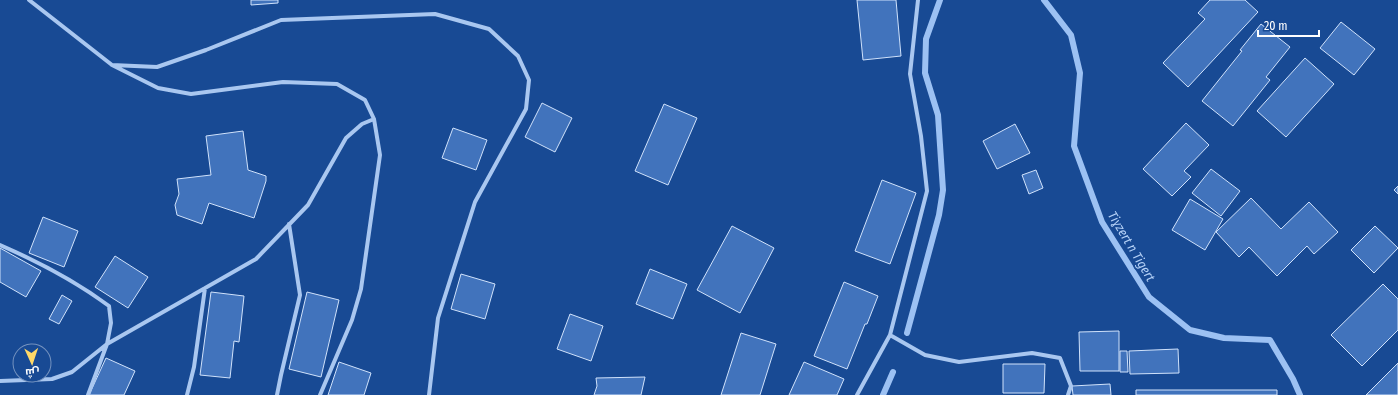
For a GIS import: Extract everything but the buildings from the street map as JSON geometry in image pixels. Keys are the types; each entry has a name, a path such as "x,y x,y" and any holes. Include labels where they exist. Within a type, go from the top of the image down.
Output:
{"street":[{"path":"29,0 112,65 158,88 191,94 283,82 337,84 365,100 374,118 380,155 361,289 352,320 320,395"},
{"path":"857,395 890,335 928,191 921,136 910,74 918,0"},
{"path":"112,65 157,67 206,50 281,20 435,14 489,30 518,56 529,80 526,109 475,202 438,318 429,395"},
{"path":"0,381 52,379 72,372 107,344 256,259 308,205 346,138 362,124 374,118"},
{"path":"277,395 300,296 289,224"},
{"path":"0,245 36,260 84,288 109,306 111,323 107,344 88,395"},
{"path":"187,395 194,368 205,288"},
{"path":"890,335 925,355 959,362 1032,353 1060,358 1071,386 1068,395"}],"waterway":[{"path":"907,333 939,215 943,190 938,115 925,73 926,39 940,0"},
{"name":"Tiɣzert n Tigert","path":"1044,0 1071,35 1080,73 1074,146 1102,222 1149,297 1190,330 1224,338 1270,340 1293,379 1300,395"},
{"path":"883,395 893,372"}]}
